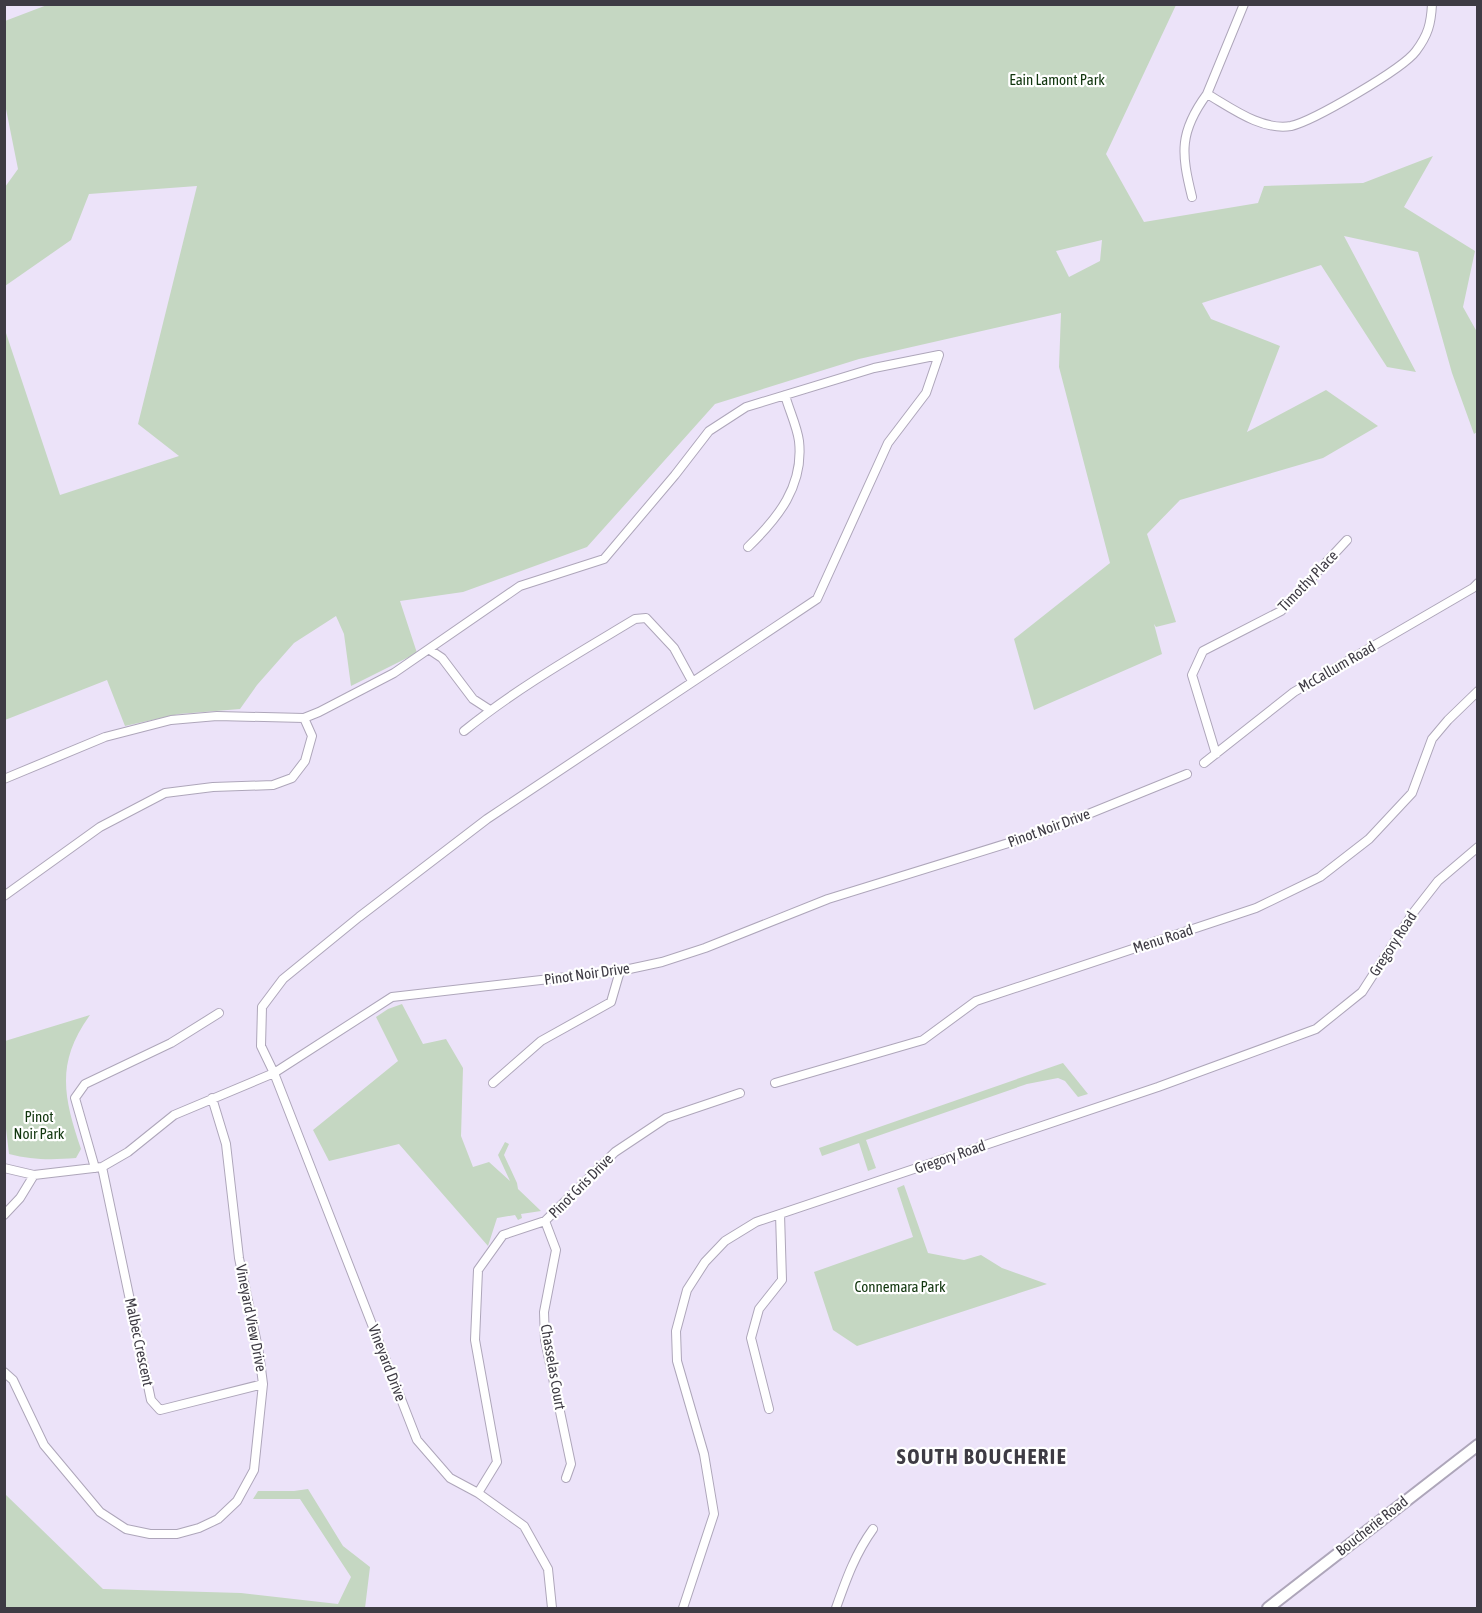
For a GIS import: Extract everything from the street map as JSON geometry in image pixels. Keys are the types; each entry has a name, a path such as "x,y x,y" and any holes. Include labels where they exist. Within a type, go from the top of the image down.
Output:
{"main road":[{"name":"Boucherie Road","path":"1268,1608 1478,1445"}],"street":[{"path":"1192,197 1184,166 1185,135 1197,106 1206,94 1244,4"},
{"path":"1206,94 1265,124 1290,126 1319,114 1373,84 1415,53 1430,26 1432,4"},
{"name":"Vineyard Drive","path":"552,1608 549,1569 524,1526 478,1493 450,1478 417,1440 274,1073 261,1046 262,1007 283,979 359,917 487,819 817,599 888,443 926,393 939,355 874,368 785,395"},
{"path":"4,779 105,737 171,720 217,716 304,718 394,673 520,586 604,559 709,431 746,407 785,395 799,440 798,467 788,499 771,525 748,547"},
{"name":"Timothy Place","path":"1216,754 1192,675 1203,651 1281,611 1347,540"},
{"name":"McCallum Road","path":"1204,763 1294,692 1478,583"},
{"path":"464,731 490,710 555,667 635,619 646,618 674,648 692,681"},
{"path":"430,650 442,658 473,699 490,710"},
{"name":"Menu Road","path":"775,1083 923,1040 976,1001 1256,908 1320,877 1369,838 1412,793 1432,739 1478,691"},
{"path":"4,896 100,827 165,793 213,787 273,785 292,778 305,761 312,736 304,718"},
{"name":"Pinot Noir Drive","path":"4,1168 34,1175 99,1168 128,1152 174,1115 274,1073 392,997 620,970 662,962 705,948 828,899 1044,832 1187,774"},
{"name":"Gregory Road","path":"683,1608 714,1514 705,1454 677,1362 676,1331 687,1290 705,1262 725,1241 756,1222 1158,1087 1316,1029 1362,992 1413,913 1432,889 1478,847"},
{"path":"493,1083 541,1041 611,1002 620,970"},
{"path":"99,1168 75,1098 85,1084 171,1043 219,1013"},
{"name":"Pinot Gris Drive","path":"478,1493 497,1462 475,1340 478,1270 503,1235 545,1221 615,1152 666,1118 740,1093"},
{"name":"Vineyard View Drive","path":"4,1372 13,1380 44,1445 100,1512 126,1529 150,1534 177,1534 200,1528 218,1519 237,1501 254,1470 263,1384 259,1353 239,1258 225,1144 212,1098"},
{"name":"Malbec Crescent","path":"99,1168 151,1400 160,1410 263,1384"},
{"path":"4,1215 20,1198 34,1175"},
{"path":"769,1409 751,1338 759,1309 782,1280 780,1214"},
{"name":"Chasselas Court","path":"545,1221 556,1250 544,1312 545,1340 572,1464 566,1478"},
{"path":"836,1608 850,1567 860,1547 873,1529"}],"green space":[{"name":"Eain Lamont Park","path":"47,5 1176,5 1106,154 1144,222 1258,203 1264,186 1363,183 1433,156 1404,207 1475,251 1463,307 1477,332 1477,432 1474,434 1452,373 1418,252 1344,236 1416,372 1387,367 1321,265 1202,303 1211,319 1280,346 1247,432 1326,390 1378,426 1323,458 1180,500 1147,534 1176,622 1156,627 1154,624 1162,654 1034,710 1014,639 1110,563 1059,367 1061,313 859,359 715,404 587,547 463,592 400,601 417,653 351,686 344,634 336,616 294,643 257,685 240,709 179,714 125,726 107,680 5,720 4,327 60,495 179,456 138,424 197,186 89,194 71,240 5,286 5,187 18,169 5,104 5,21","holes":["1102,240 1100,261 1069,277 1056,251"]},
{"path":"402,1004 423,1044 446,1039 463,1068 461,1136 473,1167 489,1162 510,1181 498,1155 505,1142 509,1144 504,1155 518,1189 541,1211 521,1214 522,1218 518,1220 515,1215 497,1218 488,1246 399,1144 329,1161 313,1130 398,1061 376,1017"},
{"name":"Pinot Noir Park","path":"90,1015 71,1049 67,1065 67,1097 81,1149 76,1158 42,1159 9,1154 4,1112 5,1041"},
{"path":"1063,1063 1088,1094 1078,1097 1065,1081 1058,1078 1027,1084 866,1140 876,1168 868,1171 859,1143 822,1156 819,1148"},
{"name":"Connemara Park","path":"904,1185 928,1253 964,1260 981,1255 1002,1268 1047,1284 857,1346 833,1330 814,1272 913,1237 897,1188"},
{"path":"308,1489 343,1546 370,1567 365,1608 5,1608 5,1494 103,1589 241,1593 338,1604 351,1577 300,1499 253,1499 258,1491"}],"district":[{"name":"SOUTH BOUCHERIE","path":"982,1457"}]}
